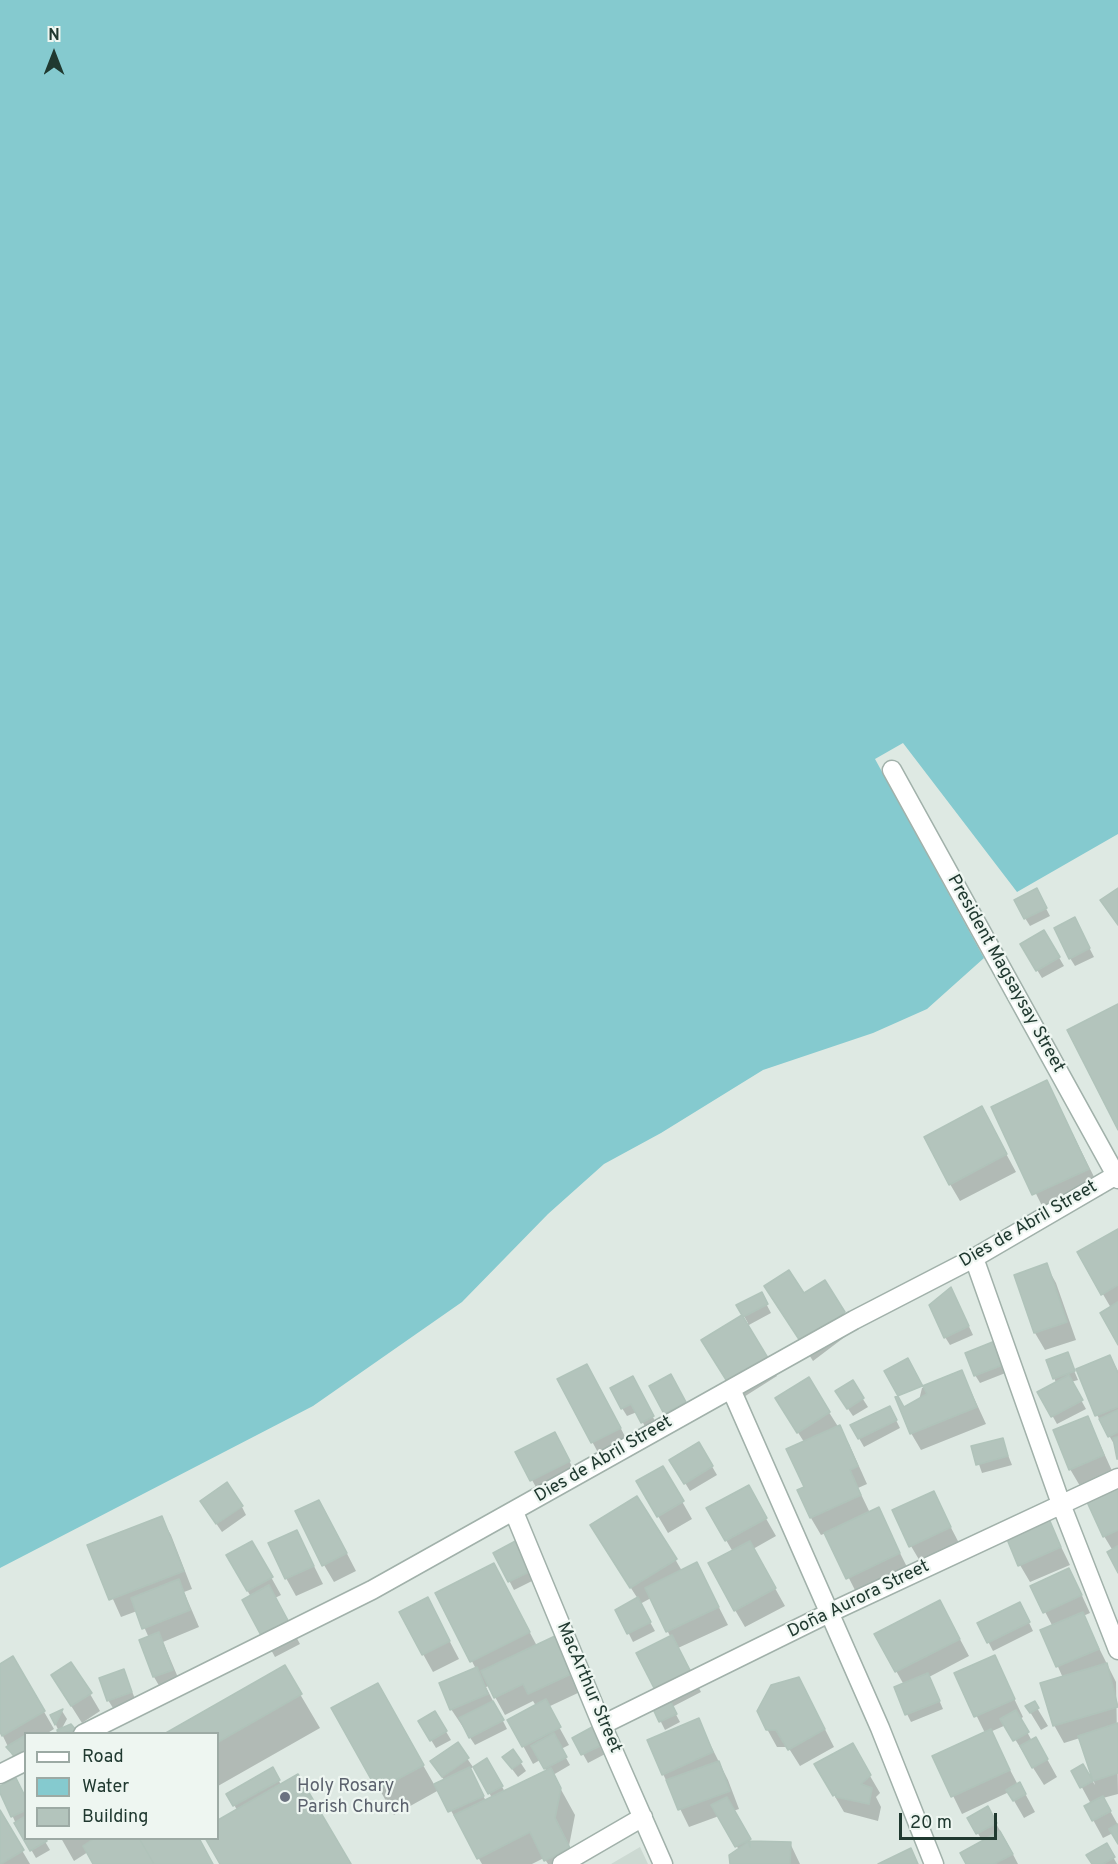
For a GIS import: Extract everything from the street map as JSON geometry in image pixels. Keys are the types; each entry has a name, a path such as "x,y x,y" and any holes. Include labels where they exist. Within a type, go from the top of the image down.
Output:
{"street":[{"name":"President Magsaysay Street","path":"892,770 1117,1176"},
{"name":"Dies de Abril Street","path":"87,1732 372,1590 730,1389 974,1258 1117,1176"},
{"path":"974,1258 1061,1504 1118,1650"},
{"path":"730,1389 880,1728 934,1864"},
{"name":"Doña Aurora Street","path":"602,1725 829,1613 1118,1478"},
{"name":"MacArthur Street","path":"514,1512 602,1725 663,1864"},
{"path":"0,1774 24,1762"},
{"path":"562,1864 643,1817"}],"shaded area":[{"path":"640,1847 648,1864 611,1864"}],"water":[{"path":"0,0 1118,0 1118,834 1017,892 903,743 875,759 984,958 927,1009 873,1033 763,1070 661,1133 604,1164 548,1214 462,1302 313,1406 0,1568"}],"building":[{"path":"1037,888 1047,908 1024,919 1014,900"},
{"path":"1118,888 1118,925 1100,900"},
{"path":"1075,917 1090,948 1069,959 1054,928"},
{"path":"1044,930 1060,957 1036,971 1020,944"},
{"path":"1118,1004 1118,1130 1067,1030"},
{"path":"1047,1080 1089,1169 1032,1195 991,1107"},
{"path":"982,1106 1007,1154 949,1185 924,1137"},
{"path":"1118,1229 1118,1285 1101,1295 1077,1252"},
{"path":"1047,1263 1067,1322 1034,1333 1014,1275"},
{"path":"789,1270 804,1293 825,1280 845,1312 802,1344 764,1286"},
{"path":"951,1287 969,1326 944,1338 929,1305"},
{"path":"762,1292 768,1304 743,1317 736,1305"},
{"path":"1118,1302 1118,1345 1100,1313"},
{"path":"742,1315 768,1358 728,1383 701,1340"},
{"path":"995,1341 1005,1364 974,1376 965,1353"},
{"path":"1068,1352 1075,1371 1053,1379 1046,1360"},
{"path":"1110,1355 1118,1373 1118,1407 1095,1416 1076,1369"},
{"path":"908,1358 927,1394 904,1407 884,1371"},
{"path":"587,1364 621,1428 591,1443 557,1379"},
{"path":"962,1370 977,1407 910,1434 895,1397"},
{"path":"671,1374 686,1402 664,1414 649,1386"},
{"path":"1069,1375 1083,1400 1051,1417 1037,1392"},
{"path":"633,1376 654,1416 641,1423 631,1404 621,1409 610,1388"},
{"path":"809,1377 830,1412 797,1433 775,1398"},
{"path":"853,1380 864,1398 847,1409 835,1391"},
{"path":"890,1406 897,1420 858,1439 850,1425"},
{"path":"1118,1410 1118,1432 1108,1437 1099,1419"},
{"path":"1088,1416 1104,1455 1069,1470 1053,1430"},
{"path":"840,1425 858,1466 850,1470 861,1495 810,1518 797,1490 804,1487 786,1449"},
{"path":"555,1432 570,1461 530,1481 515,1452"},
{"path":"1118,1437 1118,1459 1117,1459 1113,1438"},
{"path":"1003,1438 1008,1456 976,1465 971,1446"},
{"path":"699,1442 713,1466 684,1484 669,1460"},
{"path":"663,1466 684,1501 657,1517 636,1481"},
{"path":"227,1482 243,1506 216,1524 200,1501"},
{"path":"749,1485 767,1518 725,1541 706,1508"},
{"path":"1118,1488 1118,1530 1103,1537 1087,1502"},
{"path":"934,1491 951,1527 909,1547 892,1510"},
{"path":"637,1496 677,1559 630,1588 590,1525"},
{"path":"319,1500 347,1553 322,1566 295,1511"},
{"path":"879,1507 900,1553 846,1579 824,1533"},
{"path":"1047,1514 1061,1547 1018,1566 1004,1532"},
{"path":"162,1516 184,1571 109,1600 87,1545"},
{"path":"297,1530 314,1566 285,1579 268,1543"},
{"path":"521,1538 537,1568 508,1582 493,1553"},
{"path":"252,1541 273,1577 247,1591 226,1555"},
{"path":"750,1541 776,1588 734,1611 708,1563"},
{"path":"1118,1546 1118,1573 1107,1552"},
{"path":"697,1562 719,1607 666,1632 645,1588"},
{"path":"494,1563 530,1632 470,1662 435,1593"},
{"path":"1069,1568 1082,1595 1043,1613 1030,1586"},
{"path":"179,1579 190,1610 142,1629 131,1598"},
{"path":"269,1585 291,1626 264,1641 242,1600"},
{"path":"428,1597 450,1641 422,1655 399,1612"},
{"path":"638,1597 651,1622 627,1634 615,1610"},
{"path":"940,1600 960,1639 895,1672 874,1634"},
{"path":"1020,1602 1030,1622 987,1643 977,1623"},
{"path":"1083,1612 1099,1649 1056,1667 1040,1630"},
{"path":"159,1632 173,1670 153,1677 139,1640"},
{"path":"672,1635 692,1674 656,1692 636,1653"},
{"path":"555,1636 569,1662 566,1664 571,1674 528,1694 523,1684 494,1698 481,1671"},
{"path":"995,1655 1015,1699 974,1717 954,1673"},
{"path":"13,1656 45,1711 2,1736 0,1732 0,1664"},
{"path":"71,1662 92,1693 71,1706 51,1675"},
{"path":"1107,1663 1118,1707 1053,1726 1040,1683"},
{"path":"285,1665 302,1694 219,1741 219,1732 168,1732"},
{"path":"477,1667 488,1694 450,1710 439,1683"},
{"path":"124,1669 132,1692 107,1701 99,1678"},
{"path":"928,1673 940,1701 905,1715 894,1687"},
{"path":"799,1677 825,1729 788,1750 776,1730 766,1730 757,1711 771,1685"},
{"path":"378,1683 424,1765 377,1790 331,1708"},
{"path":"546,1699 561,1727 522,1747 507,1720"},
{"path":"670,1700 677,1714 659,1722 653,1709"},
{"path":"493,1701 504,1720 469,1738 459,1718"},
{"path":"1035,1701 1039,1708 1030,1713 1025,1706"},
{"path":"63,1709 55,1725 50,1715"},
{"path":"1016,1710 1029,1732 1013,1741 1000,1719"},
{"path":"435,1711 447,1731 430,1741 418,1721"},
{"path":"699,1718 713,1752 662,1775 647,1740"},
{"path":"1118,1723 1118,1773 1093,1781 1078,1736"},
{"path":"71,1724 76,1730 58,1732 57,1730"},
{"path":"594,1726 604,1744 581,1755 572,1738"},
{"path":"991,1729 1010,1770 951,1797 932,1756"},
{"path":"554,1733 567,1757 544,1769 531,1746"},
{"path":"24,1736 24,1755 17,1759 6,1747"},
{"path":"1036,1737 1048,1759 1032,1768 1020,1746"},
{"path":"458,1742 469,1758 442,1777 430,1761"},
{"path":"853,1743 871,1775 861,1784 872,1788 869,1804 836,1797 836,1794 833,1796 814,1764"},
{"path":"513,1749 522,1762 512,1769 502,1757"},
{"path":"487,1758 503,1786 488,1794 473,1767"},
{"path":"719,1761 730,1791 678,1810 666,1780"},
{"path":"1083,1764 1093,1781 1080,1788 1071,1771"},
{"path":"273,1767 280,1780 233,1806 226,1794"},
{"path":"470,1767 484,1796 448,1812 434,1784"},
{"path":"551,1768 561,1788 555,1818 570,1848 544,1861 530,1832 477,1859 454,1815"},
{"name":"Holy Rosary Parish Church","path":"298,1774 351,1864 220,1864 206,1840 219,1840 219,1819"},
{"path":"16,1778 24,1794 24,1811 11,1817 0,1793 0,1786"},
{"path":"1020,1782 1026,1794 1013,1801 1006,1790"},
{"path":"1103,1796 1111,1811 1092,1821 1084,1806"},
{"path":"727,1797 751,1839 735,1847 711,1805"},
{"path":"988,1806 997,1823 976,1834 967,1818"},
{"path":"0,1810 24,1850 1,1864 0,1864"},
{"path":"24,1817 24,1840 47,1841 30,1851 14,1823"},
{"path":"1118,1824 1118,1844 1109,1829"},
{"path":"1000,1831 1013,1854 994,1864 966,1864 960,1853"},
{"path":"92,1840 140,1840 154,1864 93,1864 83,1846"},
{"path":"140,1840 200,1840 213,1864 154,1864"},
{"path":"750,1841 791,1842 790,1864 730,1864 729,1855 748,1842 750,1847"},
{"path":"1107,1843 1115,1857 1103,1864 1092,1864 1086,1855"},
{"path":"911,1848 918,1864 878,1864"}],"place":[{"name":"Holy Rosary Parish Church","path":"285,1797"}]}
